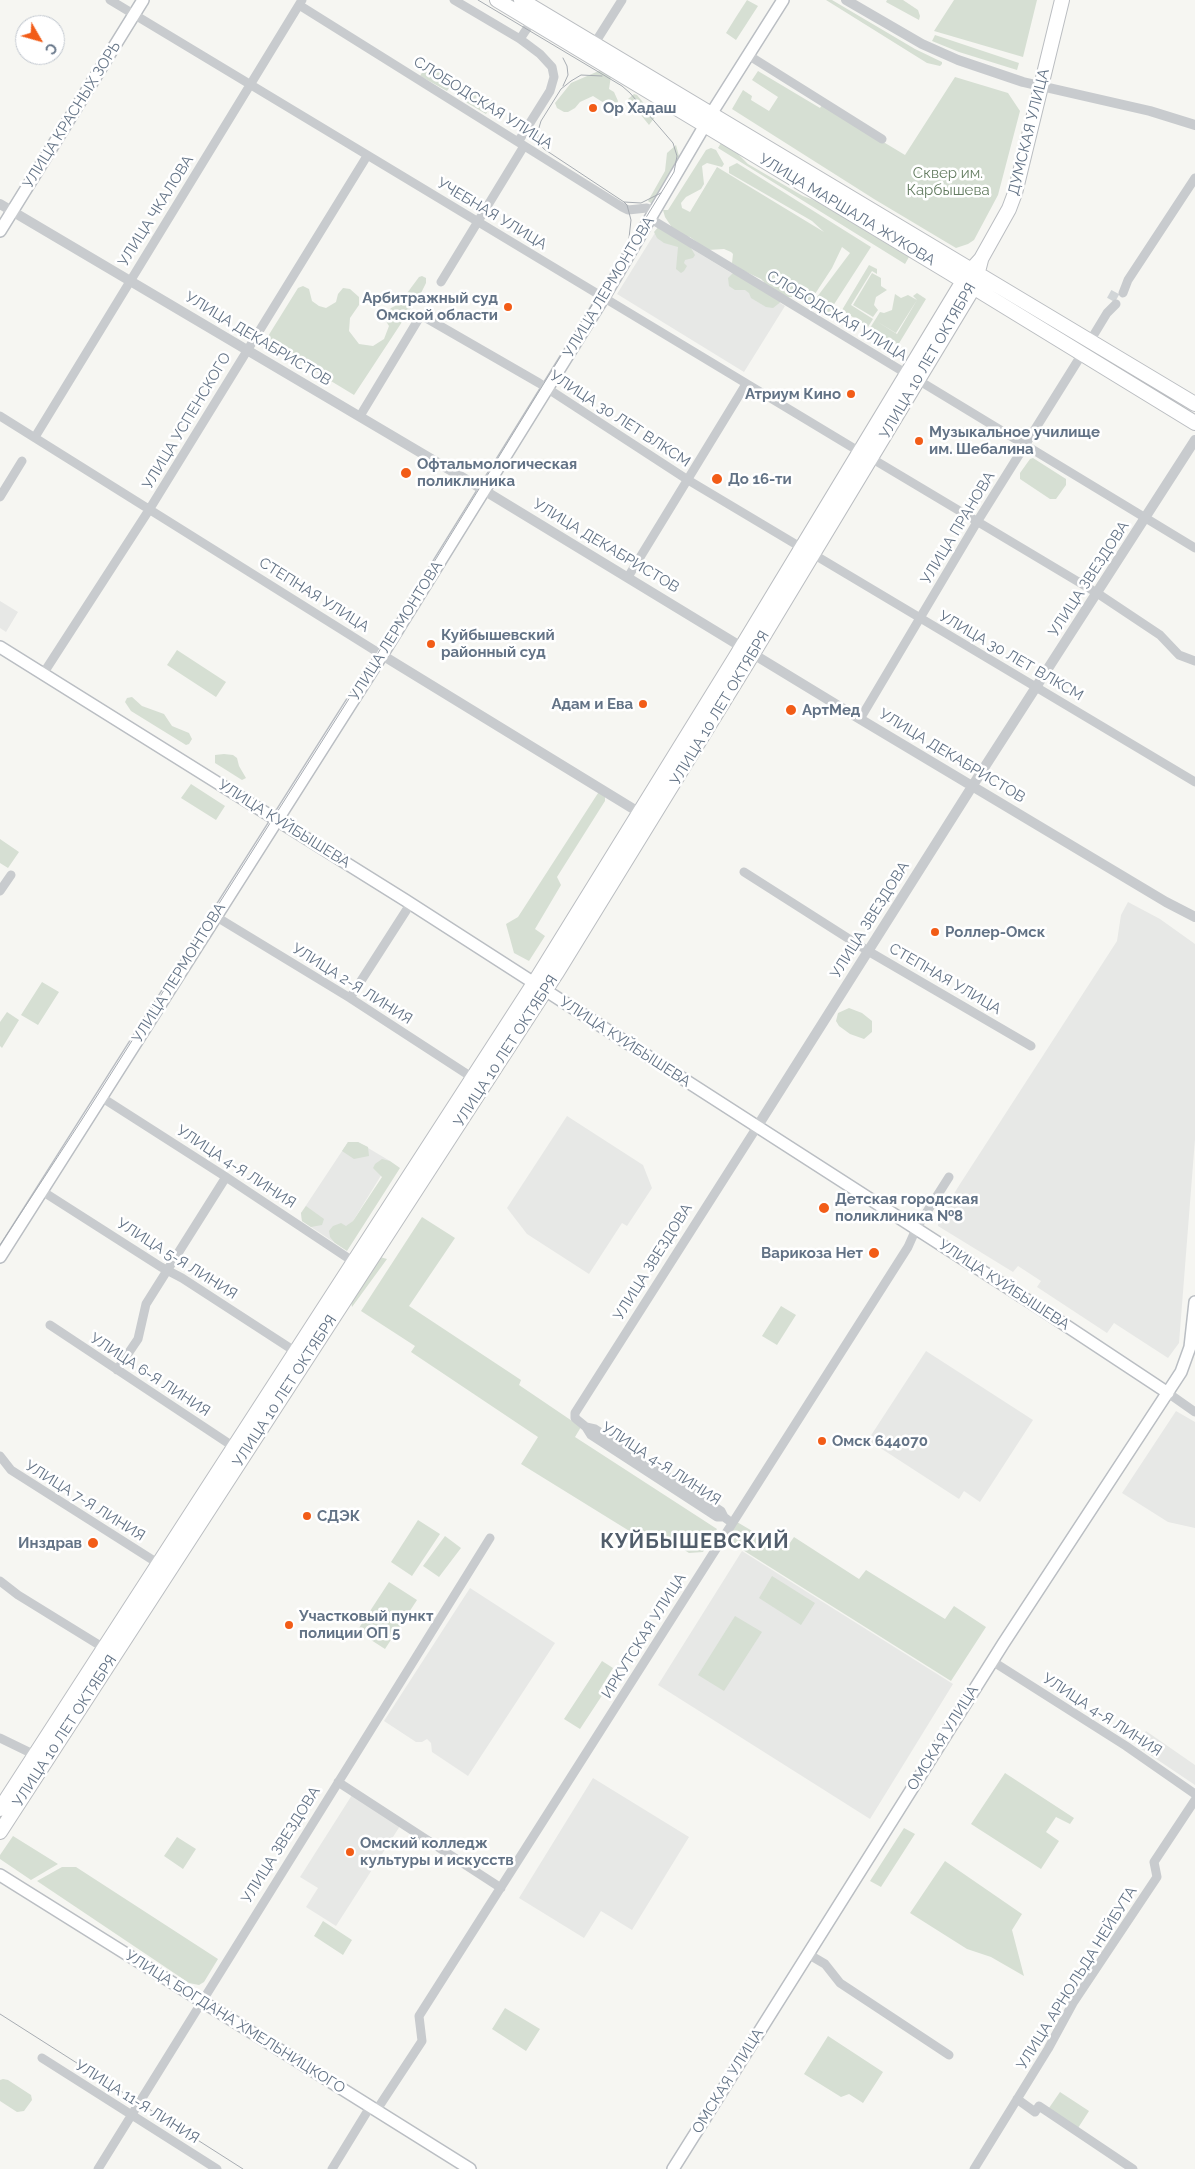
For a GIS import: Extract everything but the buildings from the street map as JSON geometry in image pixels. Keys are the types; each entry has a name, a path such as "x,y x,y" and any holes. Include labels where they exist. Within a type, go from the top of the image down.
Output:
{"main road":[{"name":"УЛИЦА КРАСНЫХ ЗОРЬ","path":"0,230 143,0"},
{"name":"УЛИЦА МАРШАЛА ЖУКОВА","path":"497,0 532,21 591,49"},
{"name":"УЛИЦА МАРШАЛА ЖУКОВА","path":"520,0 591,49 971,278 1090,341 1195,404"},
{"name":"УЛИЦА ЛЕРМОНТОВА","path":"0,1257 382,655 604,297 708,120 783,0"},
{"name":"ДУМСКАЯ УЛИЦА","path":"981,259 1009,209 1015,193 1062,0"},
{"name":"УЛИЦА 10 ЛЕТ ОКТЯБРЯ","path":"0,1832 540,987 808,551 981,259"},
{"name":"УЛИЦА МАРШАЛА ЖУКОВА","path":"971,278 1082,354 1195,423"},
{"name":"УЛИЦА КУЙБЫШЕВА","path":"0,647 411,903 1168,1393"},
{"name":"УЛИЦА 10 ЛЕТ ОКТЯБРЯ","path":"0,1809 474,1078 540,987 640,813 748,650"},
{"name":"ОМСКАЯ УЛИЦА","path":"672,2169 992,1661 1168,1393 1187,1359 1194,1329 1195,1302"},
{"name":"УЛИЦА БОГДАНА ХМЕЛЬНИЦКОГО","path":"0,1875 470,2169"}],"street":[{"name":"УЧЕБНАЯ УЛИЦА","path":"110,0 746,384 1097,593 1160,635 1179,655 1195,661"},
{"path":"441,282 478,222 550,92 554,77 552,67 540,54 520,39 455,0"},
{"path":"591,49 622,0"},
{"path":"846,0 938,51 1024,82 1150,111 1195,125"},
{"name":"УЛИЦА ЧКАЛОВА","path":"35,437 129,280 301,2"},
{"name":"СЛОБОДСКАЯ УЛИЦА","path":"301,2 622,207 628,210 647,208 653,215 912,377 1195,548"},
{"path":"520,39 532,21"},
{"path":"748,55 882,139"},
{"name":"УЛИЦА УСПЕНСКОГО","path":"43,674 149,510 367,156"},
{"path":"1120,291 1195,178"},
{"name":"УЛИЦА ДЕКАБРИСТОВ","path":"0,204 360,416 628,576 860,719 1166,902 1195,917"},
{"path":"1090,341 1114,302"},
{"name":"УЛИЦА 30 ЛЕТ ВЛКСМ","path":"360,416 421,315 539,383 688,480 1195,782"},
{"name":"УЛИЦА ПРАНОВА","path":"860,719 977,522 1082,354"},
{"path":"628,576 746,384"},
{"name":"СТЕПНАЯ УЛИЦА","path":"0,416 382,655 640,813"},
{"name":"УЛИЦА ЗВЕЗДОВА","path":"575,1418 575,1413 973,785 1146,519 1195,440"},
{"path":"0,497 22,461"},
{"name":"СТЕПНАЯ УЛИЦА","path":"744,872 868,951 1031,1046"},
{"path":"0,892 11,875"},
{"path":"350,998 411,903"},
{"name":"УЛИЦА 2-Я ЛИНИЯ","path":"215,916 350,998 474,1078"},
{"name":"УЛИЦА 4-Я ЛИНИЯ","path":"101,1097 354,1262"},
{"path":"117,1370 138,1338 146,1304 226,1177"},
{"name":"ИРКУТСКАЯ УЛИЦА","path":"332,2169 422,2041 419,2016 501,1888 728,1520 908,1246 916,1229 949,1177"},
{"name":"УЛИЦА 5-Я ЛИНИЯ","path":"42,1191 296,1352"},
{"name":"УЛИЦА 6-Я ЛИНИЯ","path":"50,1325 234,1447"},
{"name":"УЛИЦА КУЙБЫШЕВА","path":"1168,1393 1195,1412"},
{"name":"УЛИЦА 4-Я ЛИНИЯ","path":"575,1418 586,1427 591,1435 717,1517 728,1520"},
{"name":"УЛИЦА 7-Я ЛИНИЯ","path":"0,1456 11,1470 159,1564"},
{"name":"УЛИЦА ЗВЕЗДОВА","path":"98,2169 490,1538"},
{"path":"0,1581 18,1595 104,1648"},
{"name":"УЛИЦА 4-Я ЛИНИЯ","path":"992,1661 1119,1742 1195,1794"},
{"path":"0,1738 35,1755"},
{"path":"338,1782 501,1888"},
{"name":"УЛИЦА АРНОЛЬДА НЕЙБУТА","path":"974,2169 1073,2003 1157,1877 1154,1862 1195,1800"},
{"path":"808,1954 825,1964 840,1983 949,2055"},
{"name":"УЛИЦА 11-Я ЛИНИЯ","path":"42,2058 217,2169"},
{"path":"1017,2099 1035,2112 1038,2106 1133,2169"}],"shaded area":[{"path":"658,228 785,306 744,372 617,294"},
{"path":"0,601 18,612 6,632 0,628"},
{"path":"1128,902 1160,919 1195,944 1195,1139 1179,1343 1168,1358 1114,1323 1107,1333 1037,1287 1041,1281 1018,1266 1013,1272 938,1226 939,1218 960,1184 1117,941 1121,915"},
{"path":"567,1116 643,1165 652,1188 627,1226 622,1223 589,1274 527,1234 507,1208"},
{"path":"348,1142 358,1142 390,1161 353,1221 335,1243 302,1221 301,1213"},
{"path":"926,1351 1033,1420 980,1502 964,1491 959,1499 868,1440"},
{"path":"1176,1411 1195,1422 1195,1528 1168,1522 1122,1493"},
{"path":"742,1551 953,1684 870,1819 658,1685"},
{"path":"470,1588 555,1643 468,1776 432,1752 431,1743 427,1739 422,1742 416,1742 384,1721"},
{"path":"1146,1731 1195,1765 1195,1785 1137,1746"},
{"path":"593,1778 689,1837 632,1930 601,1911 584,1938 519,1898"},
{"name":"Омский колледж культуры и искусств","path":"352,1795 400,1826 336,1926 306,1907 318,1888 300,1877"}],"green space":[{"path":"747,0 758,6 736,40 726,33"},
{"path":"826,0 832,0 915,49 942,62 942,64 940,66 927,63"},
{"path":"887,0 903,0 918,10 919,20 886,2"},
{"path":"954,0 1037,0 1023,57 934,31"},
{"path":"935,35 1019,63 1017,70 959,52 932,41"},
{"path":"429,61 456,77 447,91 420,76"},
{"path":"601,70 611,76 609,89 614,92 618,101 616,106 612,108 593,96 580,102 568,112 557,108 555,103 571,83"},
{"name":"Сквер им. Карбышева","path":"758,71 820,108 822,105 905,155 955,77 1008,93 1020,111 998,195 974,240 956,248 874,199 732,109 743,90 752,96 751,100 769,111 778,97 752,80"},
{"path":"471,88 493,101 486,114 464,101"},
{"path":"634,94 637,95 655,117 649,125 628,99"},
{"path":"721,143 738,154 748,164 803,196 816,201 909,257 905,264 718,148"},
{"path":"676,145 679,156 677,165 655,206 648,201 665,171 667,153"},
{"path":"711,148 716,150 724,164 722,167 707,163 702,166 704,184 701,189 686,197 681,203 682,208 690,212 717,167 824,232 812,221 729,173 729,167 737,163 871,247 831,309 836,312 833,317 817,310 814,301 808,305 796,297 787,297 773,308 766,307 751,298 745,290 735,290 729,286 728,278 733,273 763,285 764,282 732,263 733,254 731,252 724,249 708,250 690,237 684,236 695,255 693,258 685,260 684,263 687,266 684,271 681,273 676,269 678,247 664,243 657,238 654,232 659,226 669,231 671,226 663,210 668,210 706,150","holes":["842,247 850,253 817,297 815,294 832,268"]},
{"path":"869,265 877,269 877,274 872,271 851,305 873,319 868,327 842,310"},
{"path":"872,273 881,278 881,286 887,290 876,297 874,305 878,310 873,317 853,305"},
{"path":"419,277 426,278 426,283 421,293 354,395 265,341 298,288 303,286 309,289 312,301 326,308 336,302 338,294 343,288 350,289 359,297 359,305 350,318 349,331 359,344 373,346 384,339 389,326 384,318 391,308 399,304"},
{"path":"917,293 926,299 898,345 870,328 880,312 884,313 892,310 895,294 901,298 908,295 917,300 913,296","holes":["917,300 897,334 876,321 896,333"]},
{"path":"1033,458 1066,479 1066,485 1056,499 1050,499 1020,479 1020,473 1030,459"},
{"path":"177,650 226,682 216,697 167,665"},
{"path":"132,697 142,706 164,714 172,726 189,733 192,739 189,744 186,745 131,711 125,702 127,698"},
{"path":"215,755 233,755 237,758 246,778 242,780 215,763"},
{"path":"191,784 225,806 216,820 181,798"},
{"path":"600,790 605,794 605,801 557,877 561,885 535,929 545,936 529,961 514,953 506,924 518,917"},
{"path":"0,839 19,852 8,868 0,863"},
{"path":"42,982 59,992 38,1025 21,1015"},
{"path":"849,1008 862,1013 872,1021 872,1032 864,1039 850,1034 839,1026 836,1021 838,1013"},
{"path":"7,1012 19,1020 2,1048 0,1046 0,1022"},
{"path":"348,1142 358,1142 368,1147 369,1156 354,1159 342,1151"},
{"path":"382,1159 390,1161 400,1168 347,1251 335,1243 330,1237 329,1231 333,1226 341,1223 346,1226 353,1221 382,1177 373,1168"},
{"path":"306,1206 324,1219 322,1225 311,1227 302,1221 301,1213"},
{"path":"422,1217 455,1238 409,1306 521,1380 519,1385 581,1427 575,1437 717,1529 703,1552 689,1553 660,1534 652,1545 521,1464 538,1437 411,1352 415,1346 361,1311"},
{"path":"380,1257 387,1259 352,1307 351,1302"},
{"path":"781,1306 796,1315 777,1345 762,1336"},
{"path":"418,1520 440,1534 412,1576 391,1562"},
{"path":"737,1522 781,1548 787,1547 794,1537 859,1579 866,1570 945,1619 954,1606 986,1627 951,1681 727,1540"},
{"path":"445,1536 461,1548 439,1577 423,1566"},
{"path":"772,1576 815,1603 801,1625 759,1598"},
{"path":"389,1582 417,1600 385,1649 357,1631"},
{"path":"735,1616 762,1632 724,1691 698,1675"},
{"path":"602,1661 613,1668 599,1691 603,1694 580,1729 564,1719"},
{"path":"1005,1773 1074,1818 1070,1824 1056,1817 1046,1832 1059,1841 1041,1869 971,1824"},
{"path":"904,1828 915,1834 881,1887 870,1881"},
{"path":"13,1836 58,1864 31,1880 0,1859 0,1855"},
{"path":"177,1837 196,1849 183,1869 164,1856"},
{"path":"945,1861 1022,1914 1012,1930 1024,1976 991,1957 967,1949 910,1913"},
{"path":"62,1867 76,1867 218,1959 204,1982 199,1985 189,1983 37,1881"},
{"path":"323,1921 352,1940 343,1955 314,1936"},
{"path":"505,2008 540,2029 526,2051 492,2029"},
{"path":"828,2036 883,2072 863,2103 849,2094 841,2097 804,2074"},
{"path":"0,2080 8,2080 31,2095 32,2100 24,2111 17,2112 0,2101"},
{"path":"1060,2092 1089,2111 1078,2128 1049,2108"}],"tunnel":[{"path":"1111,300 1117,289"}],"tram line":[{"path":"0,1245 81,1121 378,653 674,172 677,156 673,143 630,93 622,86 478,0"},
{"path":"563,58 567,66 568,75 563,86"},
{"path":"602,76 581,75 561,89 541,121 538,131 538,142 544,149 624,202 641,203 661,193"},
{"path":"624,202 627,205 631,220 629,238"},
{"path":"0,2014 243,2169"}],"place":[{"name":"Ор Хадаш","path":"593,108"},
{"name":"Арбитражный суд Омской области","path":"508,307"},
{"name":"Атриум Кино","path":"851,394"},
{"name":"Музыкальное училище им. Шебалина","path":"919,441"},
{"name":"Офтальмологическая поликлиника","path":"406,473"},
{"name":"До 16-ти","path":"717,479"},
{"name":"Куйбышевский районный суд","path":"431,644"},
{"name":"Адам и Ева","path":"643,704"},
{"name":"АртМед","path":"791,710"},
{"name":"Роллер-Омск","path":"935,932"},
{"name":"Детская городская поликлиника №8","path":"824,1208"},
{"name":"Варикоза Нет","path":"874,1253"},
{"name":"Омск 644070","path":"822,1441"},
{"name":"СДЭК","path":"307,1516"},
{"name":"Инздрав","path":"93,1543"},
{"name":"Участковый пункт полиции ОП 5","path":"289,1625"},
{"name":"Омский колледж культуры и искусств","path":"350,1852"}],"district":[{"name":"КУЙБЫШЕВСКИЙ","path":"695,1542"}]}
